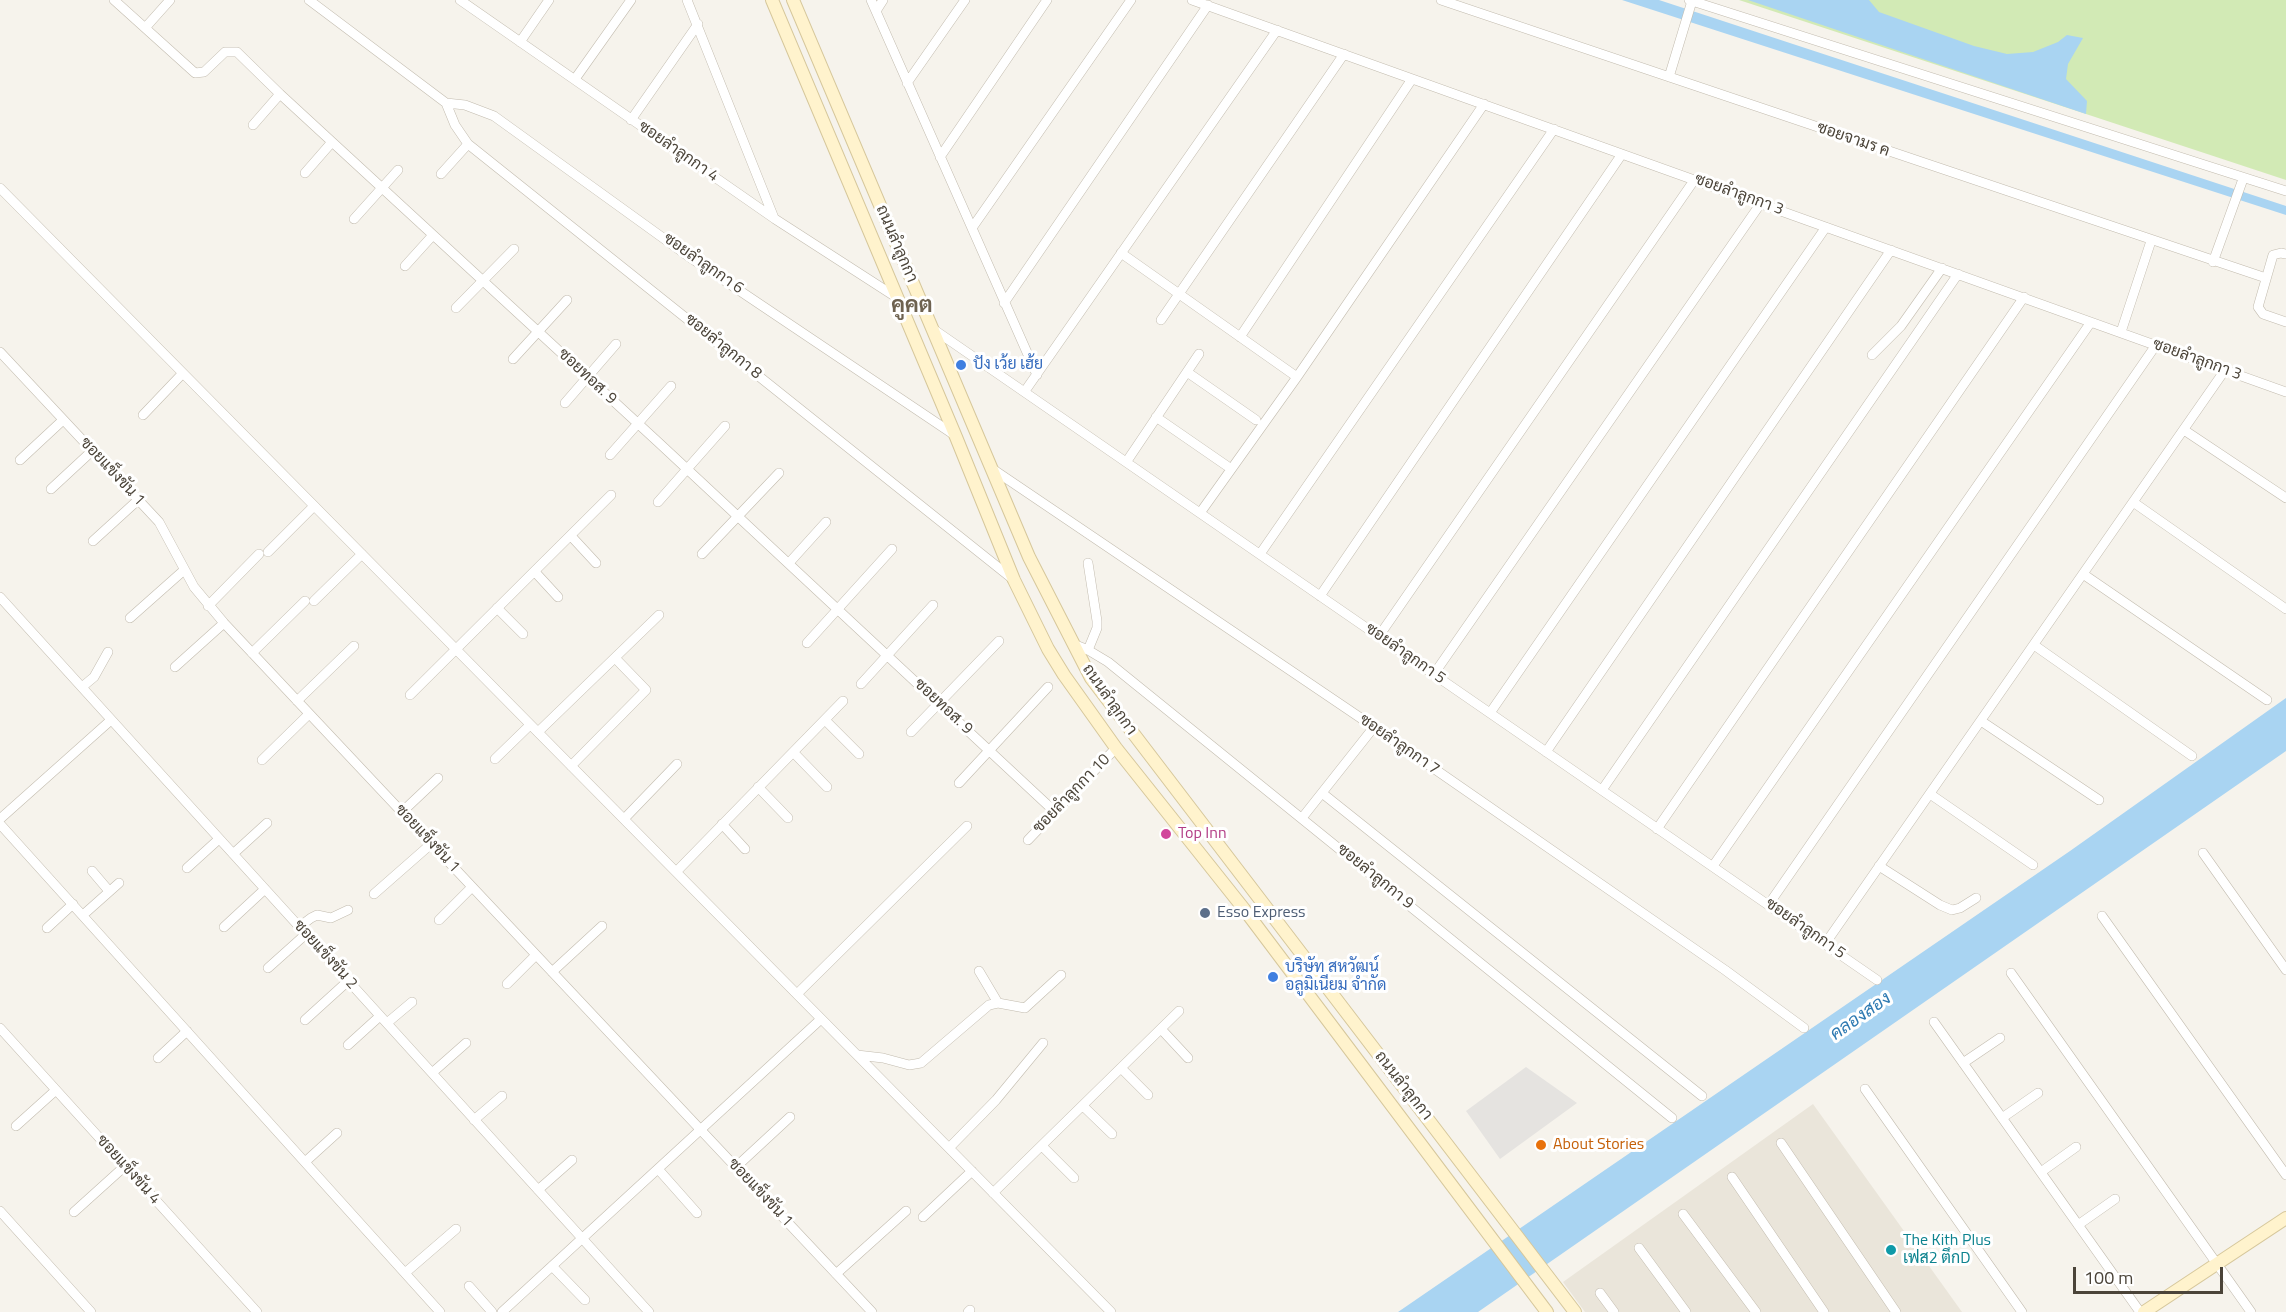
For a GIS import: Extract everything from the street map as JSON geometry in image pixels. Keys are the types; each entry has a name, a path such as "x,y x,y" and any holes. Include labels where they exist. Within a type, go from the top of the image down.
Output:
{"main road":[{"name":"ถนนลำลูกกา","path":"772,0 1014,580 1064,675 1116,748 1244,909 1547,1312"},
{"name":"ถนนลำลูกกา","path":"793,0 1029,557 1091,678 1575,1312"},
{"path":"1168,813 1183,800"},
{"path":"2142,1312 2286,1218"}],"street":[{"name":"ซอยทอส. 9","path":"114,0 195,73 204,72 225,52 237,52 1054,811"},
{"path":"144,28 170,0"},
{"path":"309,0 446,103"},
{"path":"520,42 549,0"},
{"path":"575,79 631,0"},
{"path":"687,0 775,219"},
{"path":"871,0 1037,375"},
{"path":"876,11 883,0"},
{"path":"907,83 965,0"},
{"path":"940,157 1047,0"},
{"path":"972,228 1131,0"},
{"name":"ซอยลำลูกกา 3","path":"1192,0 2286,392"},
{"name":"ซอยจามร ค","path":"1441,0 2266,278"},
{"name":"ซอยลำลูกกา 4","path":"465,1 631,120 775,219 898,299"},
{"path":"1669,77 1690,4 2239,188 2286,191"},
{"path":"1004,303 1208,5"},
{"path":"631,120 698,24"},
{"path":"1025,391 1277,30"},
{"path":"1161,320 1344,54"},
{"path":"1240,337 1412,79"},
{"path":"253,124 280,94"},
{"name":"ซอยลำลูกกา 8","path":"446,103 455,124 468,144 1014,580"},
{"name":"ซอยลำลูกกา 6","path":"446,103 465,105 494,116 688,256 956,437"},
{"path":"1200,513 1297,377 1484,104"},
{"path":"1260,554 1554,129"},
{"path":"305,172 332,142"},
{"path":"441,174 468,144"},
{"path":"1320,596 1622,154"},
{"path":"354,219 398,170"},
{"path":"1379,636 1695,179"},
{"path":"0,188 1111,1312"},
{"path":"2213,262 2239,188"},
{"path":"1434,674 1761,203"},
{"path":"1490,713 1827,227"},
{"path":"405,266 433,235"},
{"path":"2121,332 2151,241"},
{"path":"456,308 514,249"},
{"path":"1546,752 1891,250"},
{"path":"1121,253 1297,377"},
{"path":"2286,254 2273,255 2258,307 2263,314 2286,322"},
{"path":"1872,356 1901,326 1942,268"},
{"path":"1602,790 1958,274"},
{"path":"1657,829 2024,297"},
{"path":"513,359 567,300"},
{"path":"1713,867 2091,322"},
{"name":"ซอยลำลูกกา 5","path":"932,329 1127,461 1877,980"},
{"path":"565,403 616,344"},
{"path":"1768,904 2156,345"},
{"name":"ซอยแข็งขัน 1","path":"0,352 159,522 183,571 208,606 736,1167 867,1310"},
{"path":"1127,461 1199,354"},
{"path":"1825,944 2225,370"},
{"path":"1187,372 1256,420"},
{"path":"143,415 183,373"},
{"path":"610,455 671,386"},
{"path":"1156,417 1227,466"},
{"path":"20,460 63,420"},
{"path":"658,502 725,426"},
{"path":"2184,430 2286,498"},
{"path":"51,489 92,451"},
{"name":"ซอยลำลูกกา 7","path":"991,468 1374,727 1725,970 1804,1028"},
{"path":"702,554 779,473"},
{"path":"410,695 611,495"},
{"path":"93,541 138,500"},
{"path":"2133,502 2286,609"},
{"path":"208,606 314,506"},
{"path":"789,564 825,522"},
{"path":"571,536 596,563"},
{"path":"807,643 892,549"},
{"path":"252,653 362,554"},
{"path":"1088,563 1097,621 1088,650"},
{"path":"130,618 183,571"},
{"path":"534,572 558,597"},
{"path":"2083,574 2267,700"},
{"name":"ซอยแข็งขัน 2","path":"0,597 649,1312"},
{"path":"861,684 933,604"},
{"path":"497,608 523,634"},
{"path":"538,732 659,615"},
{"path":"175,667 224,623"},
{"path":"911,732 999,641"},
{"name":"ซอยลำลูกกา 9","path":"1073,645 1088,650 1108,662 1163,709 1302,818 1672,1118"},
{"path":"2034,645 2192,756"},
{"path":"297,701 354,646"},
{"path":"82,687 94,677 108,652"},
{"path":"571,766 646,690 615,658"},
{"path":"959,783 1048,687"},
{"path":"676,872 826,721 843,701"},
{"path":"262,760 309,714"},
{"path":"0,819 111,720"},
{"path":"826,721 859,754"},
{"path":"1982,721 2099,800"},
{"path":"495,759 530,724"},
{"path":"1302,818 1374,727"},
{"name":"ซอยลำลูกกา 10","path":"1028,840 1116,748"},
{"path":"794,753 827,787"},
{"path":"624,819 677,764"},
{"path":"402,812 438,778"},
{"path":"758,787 788,818"},
{"path":"1322,793 1702,1096"},
{"path":"1930,794 2033,865"},
{"path":"233,854 267,823"},
{"path":"0,824 440,1312"},
{"path":"722,824 745,849"},
{"path":"797,994 967,826"},
{"path":"188,868 219,839"},
{"path":"374,894 431,844"},
{"path":"2203,853 2286,970"},
{"path":"1879,866 1940,905 1952,910 1976,898"},
{"path":"92,871 110,891"},
{"path":"83,915 119,883"},
{"path":"438,920 472,887"},
{"path":"224,927 265,889"},
{"path":"47,928 73,904"},
{"path":"268,968 311,918 317,915 331,918 348,910"},
{"path":"2102,916 2286,1175"},
{"path":"552,972 602,926"},
{"path":"507,984 536,955"},
{"path":"979,971 998,1004"},
{"path":"2012,973 2251,1312"},
{"path":"857,1055 883,1058 909,1065 921,1063 989,1005 1024,1008 1061,975"},
{"path":"305,1020 348,981"},
{"path":"348,1044 412,1002"},
{"path":"993,1193 1179,1011"},
{"path":"502,1312 821,1019"},
{"path":"1934,1022 2142,1312"},
{"name":"ซอยแข็งขัน 4","path":"0,1028 257,1312"},
{"path":"1161,1029 1188,1058"},
{"path":"158,1058 187,1031"},
{"path":"1963,1063 2000,1038"},
{"path":"432,1073 466,1043"},
{"path":"949,1148 996,1100 1043,1043"},
{"path":"1121,1068 1148,1095"},
{"path":"1865,1089 2022,1312"},
{"path":"16,1126 56,1090"},
{"path":"2002,1118 2038,1093"},
{"path":"474,1119 502,1096"},
{"path":"1083,1106 1112,1134"},
{"path":"736,1167 789,1117"},
{"path":"305,1162 337,1133"},
{"path":"1780,1143 1896,1312"},
{"path":"1042,1146 1074,1178"},
{"path":"2041,1172 2076,1147"},
{"path":"538,1190 572,1160"},
{"path":"74,1212 125,1166"},
{"path":"658,1169 697,1213"},
{"path":"923,1217 972,1171"},
{"path":"1731,1177 1824,1312"},
{"path":"2078,1225 2115,1198"},
{"path":"836,1274 906,1210"},
{"path":"0,1211 91,1312"},
{"path":"1683,1214 1756,1312"},
{"path":"405,1273 456,1229"},
{"path":"1639,1248 1686,1312"},
{"path":"552,1266 585,1300"},
{"path":"469,1286 492,1312"},
{"path":"1600,1293 1614,1312"}],"shaded area":[{"path":"1526,1067 1577,1103 1500,1159 1466,1111"},
{"path":"1813,1104 1962,1312 1585,1312 1563,1282"}],"green space":[{"path":"1739,0 2286,0 2286,180 2086,114"}],"water":[{"path":"1622,0 1659,0 2286,206 2286,215"},
{"path":"1748,0 1869,0 1879,12 1974,46 2007,54 2033,52 2058,42 2067,35 2083,38 2068,64 2066,79 2087,101 2086,114"},
{"name":"คลองสอง","path":"2286,698 2286,751 1478,1312 1398,1312 2070,851"}],"place":[{"name":"ปัง เว้ย เฮ้ย","path":"961,365"},
{"name":"Top Inn","path":"1166,834"},
{"name":"Esso Express","path":"1205,913"},
{"name":"บริษัท สหวัฒน์ อลูมิเนียม จำกัด","path":"1273,977"},
{"name":"About Stories","path":"1541,1145"},
{"name":"The Kith Plus เฟส2 ตึกD","path":"1891,1250"}],"district":[{"name":"คูคต","path":"912,307"}]}
